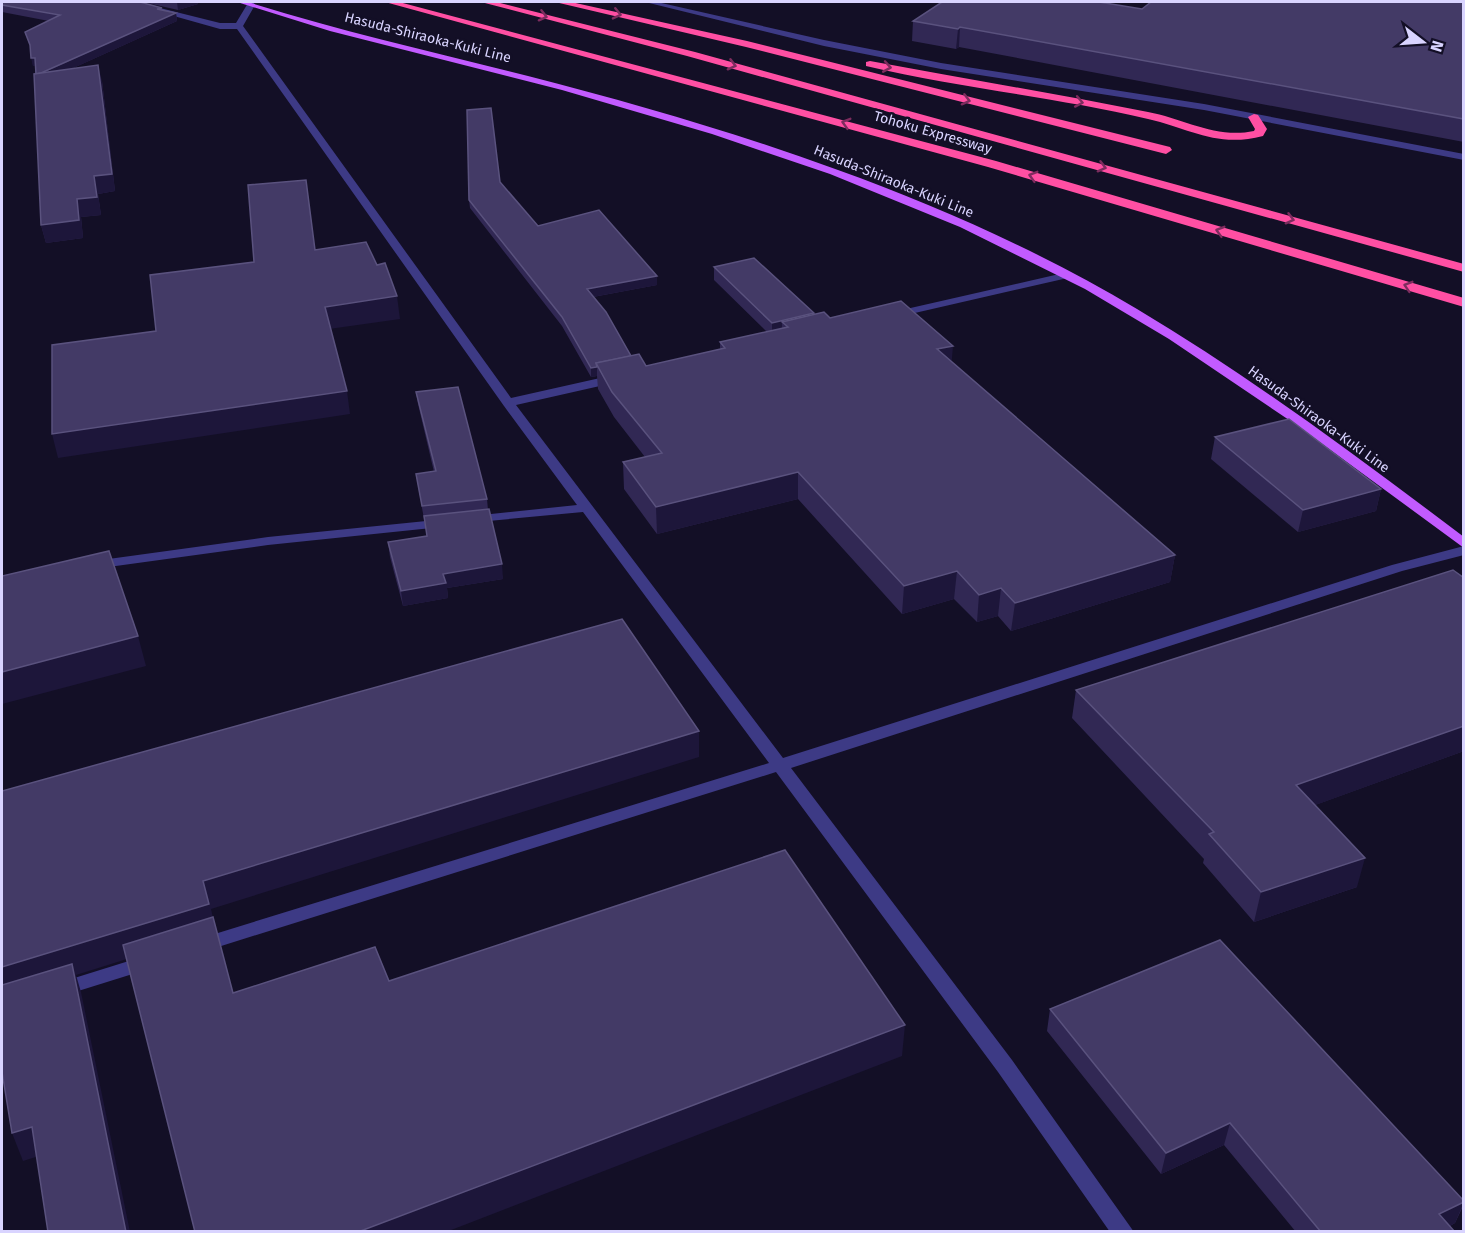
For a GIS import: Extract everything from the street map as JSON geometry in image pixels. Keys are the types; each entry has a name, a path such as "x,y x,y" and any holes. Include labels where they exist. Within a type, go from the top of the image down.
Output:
{"highway":[{"name":"Tohoku Expressway","path":"390,2 992,164 1464,303"},
{"name":"Tohoku Expressway","path":"486,2 691,54 1464,268"},
{"path":"560,2 747,44 1166,150"},
{"path":"747,44 1072,100 1166,119 1221,137 1238,138 1259,134 1261,129 1254,117"}],"main road":[{"name":"Hasuda-Shiraoka-Kuki Line","path":"246,3 334,29 632,107 791,156 927,208 1068,275 1130,311 1259,393 1464,544"}],"street":[{"path":"128,2 220,26 239,26"},
{"path":"649,2 813,41 940,66 1204,107 1464,157"},
{"path":"239,26 246,3"},
{"path":"239,26 508,403 782,765 1005,1066 1123,1232"},
{"path":"881,318 1068,275"},
{"path":"508,403 625,376"},
{"path":"82,567 268,541 586,508"},
{"path":"183,951 782,765 1397,568 1464,549"},
{"path":"48,993 160,958"}],"building":[{"path":"2,2 140,2 176,13 36,74 35,58 31,58 30,45 25,32 60,15 2,5"},
{"path":"942,2 1099,2 1142,9 1151,2 1464,2 1464,119 960,27 958,29 913,21"},
{"path":"98,65 112,174 94,176 97,197 77,199 79,220 41,225 34,74"},
{"path":"491,108 500,182 538,226 599,210 657,276 587,289 606,312 631,356 596,363 597,367 591,368 562,317 469,200 467,110"},
{"path":"306,180 315,250 366,242 377,265 385,263 397,296 325,307 347,391 52,434 52,345 156,331 150,275 254,262 248,185"},
{"path":"754,258 814,313 772,323 714,267"},
{"path":"901,301 953,346 937,349 1175,555 1015,603 1001,588 979,595 957,571 904,586 798,472 656,507 623,462 662,453 612,392 596,363 639,354 646,366 725,348 720,342 788,327 782,322 824,312 830,318"},
{"path":"458,387 487,499 422,506 416,474 436,471 416,392"},
{"path":"1289,419 1381,489 1303,510 1215,437"},
{"path":"489,509 502,564 443,574 446,583 401,591 388,542 427,536 424,516"},
{"path":"109,551 138,636 2,672 2,576"},
{"path":"1453,570 1464,578 1464,726 1296,785 1365,858 1261,892 1209,834 1214,832 1076,690"},
{"path":"622,619 699,731 203,881 209,904 2,967 2,791"},
{"path":"785,850 905,1025 358,1232 195,1232 123,945 213,917 233,993 375,947 389,981"},
{"path":"1220,940 1464,1201 1439,1214 1455,1232 1321,1232 1230,1123 1166,1153 1050,1009"},
{"path":"72,964 126,1232 48,1232 32,1127 12,1133 2,1072 2,985"}]}
